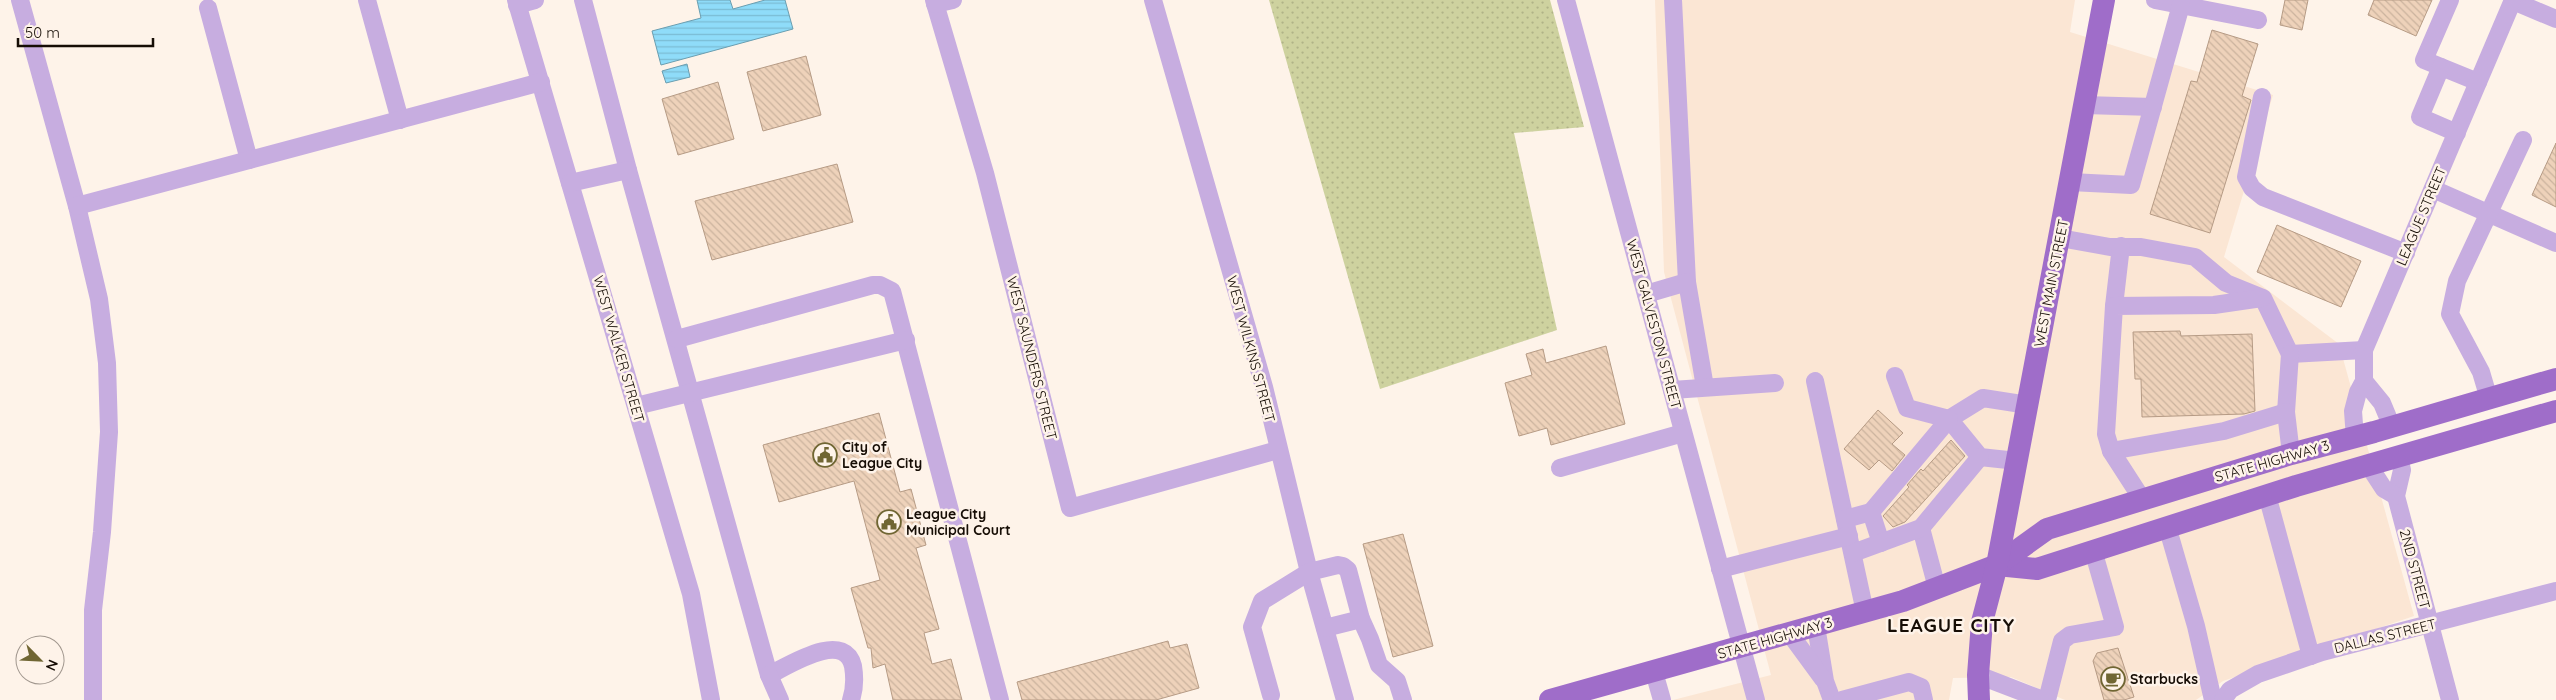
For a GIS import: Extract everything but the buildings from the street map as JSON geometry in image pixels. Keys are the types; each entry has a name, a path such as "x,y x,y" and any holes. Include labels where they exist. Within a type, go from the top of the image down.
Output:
{"main road":[{"name":"WEST MAIN STREET","path":"1979,700 1978,675 1982,622 1997,565 2104,0"},
{"name":"STATE HIGHWAY 3","path":"1550,700 1865,612 1997,565 2047,529 2290,454 2355,438 2556,379"},
{"name":"STATE HIGHWAY 3","path":"1997,565 2037,569 2267,495 2556,411"}],"street":[{"path":"20,0 77,206 99,299 107,363 109,432 102,532 93,610 93,700"},
{"path":"367,0 400,120"},
{"path":"516,2 535,0"},
{"path":"583,0 628,170 692,393 769,675 780,700"},
{"path":"935,2 953,0"},
{"name":"WEST WILKINS STREET","path":"1152,0 1264,388 1309,572 1344,700"},
{"name":"WEST GALVESTON STREET","path":"1566,0 1756,700"},
{"path":"1673,0 1686,282 1705,387"},
{"path":"2156,0 2258,20"},
{"path":"2450,0 2424,60 2478,82"},
{"path":"2513,0 2556,19"},
{"name":"LEAGUE STREET","path":"2355,438 2353,411 2358,392 2364,381 2364,350 2513,0"},
{"name":"WEST WALKER STREET","path":"516,2 692,594 711,700"},
{"name":"WEST SAUNDERS STREET","path":"935,2 985,173 1070,508 1278,450"},
{"path":"2070,182 2131,185 2181,5"},
{"path":"208,8 250,160"},
{"path":"2441,67 2420,118 2456,133"},
{"path":"77,206 541,82"},
{"path":"2262,97 2246,176 2252,188 2263,197 2406,253"},
{"path":"2084,105 2153,107"},
{"path":"2488,399 2481,372 2450,314 2457,281 2523,140"},
{"path":"570,183 628,170"},
{"path":"2433,189 2556,243"},
{"path":"2060,238 2141,247 2195,257 2226,283 2263,298 2290,354 2286,412 2290,454"},
{"path":"2121,246 2114,306 2106,434 2111,451 2142,500"},
{"path":"1646,294 1686,282"},
{"path":"676,339 880,284 887,286 895,296 1000,700"},
{"path":"2114,306 2214,305 2263,298"},
{"path":"636,406 906,340"},
{"path":"2290,354 2364,350"},
{"path":"1895,376 1907,408 1949,419 1980,457 2017,461"},
{"path":"1815,381 1865,612"},
{"path":"2364,381 2382,403 2392,427"},
{"path":"1672,390 1775,383"},
{"path":"1845,519 1871,512 1949,419 1983,398 2028,406"},
{"path":"2111,451 2224,431 2286,412"},
{"path":"1560,468 1683,433"},
{"path":"1720,569 1851,544 1881,543 1921,528 1980,457"},
{"name":"2ND STREET","path":"2399,457 2402,470 2396,496 2450,700"},
{"path":"2369,466 2384,489 2396,496"},
{"path":"2267,495 2312,656"},
{"path":"1871,512 1881,543"},
{"path":"2167,526 2196,626 2213,700"},
{"path":"1921,528 1936,588"},
{"path":"1978,675 2045,700 2062,641 2070,635 2115,627 2092,550"},
{"path":"1272,695 1252,627 1262,601 1309,572 1343,566 1348,570 1361,619 1378,665 1397,681 1403,700"},
{"name":"DALLAS STREET","path":"2222,700 2230,690 2258,674 2312,656 2556,592"},
{"path":"1325,628 1361,619"},
{"path":"1816,626 1825,681 1832,700"},
{"path":"1790,634 1825,681"},
{"path":"769,675 822,650 833,649 844,652 852,662 855,678 851,700"},
{"path":"1654,672 1662,700"},
{"path":"1842,700 1910,682 1921,687 1924,700"}],"shaded area":[{"path":"1655,0 2075,0 2070,32 2273,95 2224,257 2339,344 2414,616 2223,681 2196,700 2065,700 2011,677 1953,678 1949,700 1673,700 1771,675 1664,272"}],"green space":[{"path":"1269,0 1550,0 1584,127 1514,133 1557,330 1380,389"}],"water":[{"path":"697,0 730,0 733,9 765,0 785,0 793,29 661,65 652,31 701,18"},
{"path":"687,64 690,77 666,83 662,71"}],"place":[{"name":"City of League City","path":"825,455"},
{"name":"League City Municipal Court","path":"889,522"},
{"name":"Starbucks","path":"2113,679"}],"district":[{"name":"LEAGUE CITY","path":"1951,625"}]}
